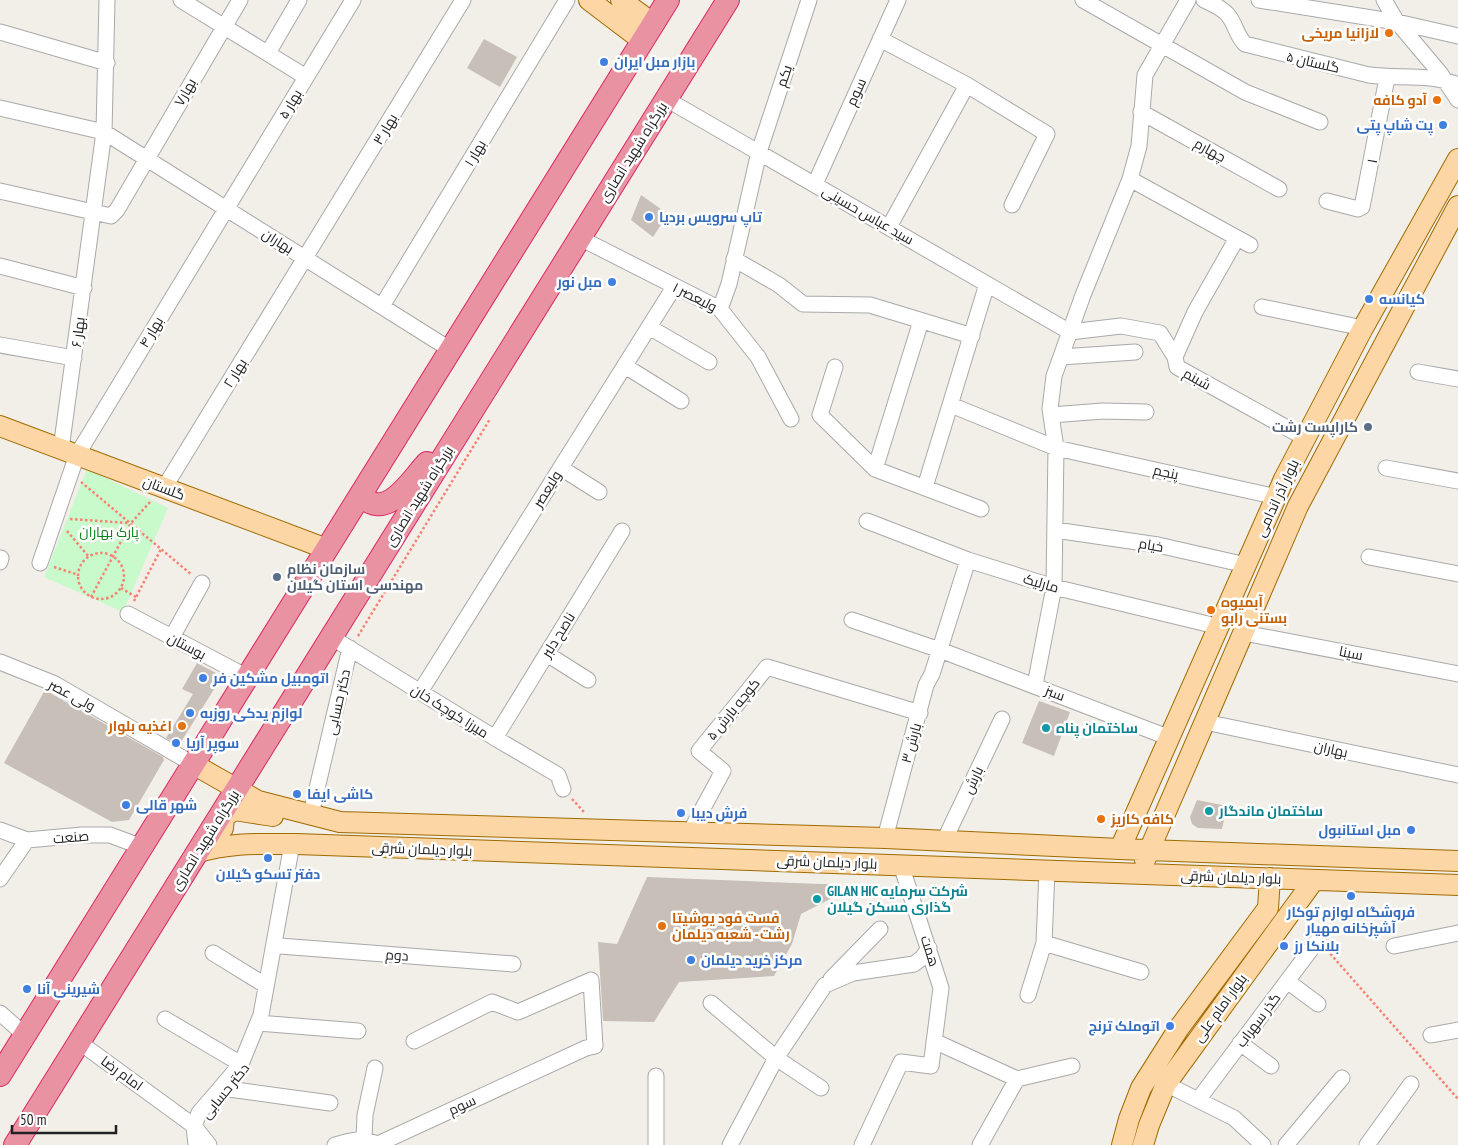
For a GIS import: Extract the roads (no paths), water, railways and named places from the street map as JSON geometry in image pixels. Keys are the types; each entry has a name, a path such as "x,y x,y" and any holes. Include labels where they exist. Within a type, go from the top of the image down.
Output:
{"highway":[{"path":"0,1075 668,0"},
{"name":"بزرگراه شهید انصاری","path":"15,1145 728,0"},
{"path":"361,494 370,502 377,504 393,500 473,409"}],"main road":[{"path":"589,0 648,32"},
{"path":"621,0 648,32"},
{"name":"بلوار آذر اندامی","path":"1120,849 1305,438 1363,328 1458,160"},
{"name":"بلوار آذر اندامی","path":"1150,850 1298,506 1458,206"},
{"name":"گلستان","path":"0,426 69,459 164,488 327,549"},
{"path":"1305,438 1328,449"},
{"name":"بلوار دیلمان شرقی","path":"193,764 258,801 340,822 885,838 1120,849 1458,861"},
{"path":"1146,794 1151,802 1160,805 1171,803"},
{"path":"245,843 230,838 223,830 223,821 230,811 251,811 304,821 340,822"},
{"path":"885,838 901,865"},
{"name":"بلوار دیلمان شرقی","path":"196,853 216,846 245,843 295,844 1458,885"},
{"path":"1115,873 1142,863 1148,857 1150,850"},
{"path":"1270,878 1268,908 1280,906 1286,912 1286,917"},
{"name":"بلوار امام علی","path":"1143,1145 1148,1125 1166,1084 1314,880"},
{"name":"بلوار امام علی","path":"1122,1145 1129,1119 1142,1088 1179,1028 1268,908"}],"street":[{"name":"بهار ۶","path":"69,459 74,358 104,132 107,0"},
{"path":"182,0 306,78"},
{"name":"بهار۷","path":"147,158 240,0"},
{"path":"268,53 298,0"},
{"name":"بهار ۵","path":"226,208 353,0"},
{"name":"بهار ۳","path":"306,258 463,0"},
{"name":"بهار ۱","path":"382,306 567,0"},
{"name":"یکم","path":"720,309 729,284 759,152 809,0"},
{"name":"سوم","path":"815,184 898,0"},
{"path":"1083,0 1246,92 1320,122"},
{"path":"1035,685 1054,587 1056,448 1051,415 1054,376 1130,179 1139,146 1144,75 1188,0"},
{"name":"گلستان ۵","path":"1204,0 1221,8 1229,16 1237,36 1245,44 1267,51 1387,78 1452,82"},
{"path":"1259,0 1397,22 1458,36"},
{"path":"1384,0 1397,22 1452,82 1458,100"},
{"path":"0,32 107,63"},
{"path":"880,39 967,85 1048,134 1012,205"},
{"name":"۱","path":"1327,201 1358,209 1362,207 1387,78"},
{"path":"889,228 967,85"},
{"name":"سید عباس حسینی","path":"666,99 1070,332"},
{"name":"بهاران","path":"0,108 104,132 451,350"},
{"name":"چهارم","path":"1141,112 1280,188"},
{"path":"0,192 94,214 111,216 117,210 147,158"},
{"path":"1130,179 1243,242 1195,312 1175,357"},
{"name":"بهار ۴","path":"69,459 226,208"},
{"name":"ولیعصر ۱","path":"580,238 720,309 758,356 791,419"},
{"name":"بهار ۲","path":"164,488 306,258"},
{"path":"734,259 779,285 803,304 870,305 972,336"},
{"path":"0,266 84,288"},
{"path":"925,487 987,284"},
{"name":"ولیعصر","path":"420,692 674,287"},
{"path":"1262,307 1363,328"},
{"path":"875,469 921,321"},
{"name":"شبنم","path":"1070,332 1122,326 1160,333 1175,357 1177,367 1305,438"},
{"path":"649,327 709,362"},
{"path":"0,345 74,358"},
{"path":"1061,357 1134,352"},
{"path":"625,366 680,401"},
{"path":"835,368 820,415 875,469 982,509"},
{"path":"1418,372 1458,379"},
{"name":"پنجم","path":"951,405 1056,448 1277,497"},
{"path":"1051,415 1102,411 1146,412"},
{"path":"40,563 56,518 69,459"},
{"path":"561,468 599,492"},
{"path":"1386,468 1458,481"},
{"name":"مارلیک","path":"867,521 968,560 1054,587 1220,627"},
{"name":"خیام","path":"1055,530 1158,545 1246,566"},
{"name":"ناصح دلبر","path":"494,738 622,531"},
{"path":"1369,558 1458,574"},
{"name":"بارش ۳","path":"885,838 920,714 926,685 932,674 968,560"},
{"path":"172,637 202,583"},
{"name":"بوستان","path":"128,614 247,677"},
{"name":"سبز","path":"852,620 1035,685 1170,738"},
{"name":"سینا","path":"1244,632 1458,674"},
{"name":"میرزا کوچک خان","path":"331,637 494,738 558,775 563,789"},
{"name":"دکتر حسابی","path":"311,814 350,648"},
{"path":"547,654 588,680"},
{"name":"ولی عصر","path":"0,662 55,684 193,764"},
{"name":"کوچه بارش ۵","path":"690,832 723,771 699,751 767,667 920,714"},
{"name":"بارش","path":"944,841 1002,719"},
{"name":"بهاران","path":"1205,722 1458,775"},
{"name":"صنعت","path":"0,830 27,840 82,835 110,835 142,847"},
{"path":"0,879 27,840"},
{"name":"دکتر حسابی","path":"194,1126 204,1119 247,1068 261,1024 280,946 295,844"},
{"name":"دکتر حسابی","path":"194,1126 199,1114 241,1064 261,1024 265,985 295,844"},
{"name":"همت","path":"862,1145 901,1062 930,1066 934,1041 941,988 901,865"},
{"path":"1028,996 1044,943 1047,870"},
{"path":"730,1145 776,1058 825,985 880,929"},
{"path":"1394,946 1458,933"},
{"name":"گذر سهراب","path":"1198,1100 1318,940"},
{"path":"1044,943 1141,972"},
{"name":"دوم","path":"280,946 514,964"},
{"path":"825,985 853,973 914,964 922,958 929,948"},
{"path":"212,953 265,985"},
{"name":"سوم","path":"335,1145 356,1138 374,1142 586,1048 595,1046 591,980 518,1012 492,1002 414,1041"},
{"path":"1287,981 1318,1004"},
{"path":"711,1003 776,1058 821,1088"},
{"path":"0,1013 25,1035"},
{"path":"165,1019 241,1064"},
{"path":"261,1024 358,1031"},
{"path":"1432,1035 1458,1030"},
{"path":"934,1041 1017,1079 1072,1066"},
{"name":"امام رضا","path":"79,1042 194,1126 209,1145"},
{"path":"1240,1043 1271,1066"},
{"path":"374,1142 365,1115 375,1068"},
{"path":"656,1076 656,1145"},
{"path":"1286,1145 1342,1078"},
{"path":"980,1145 1017,1079"},
{"path":"1166,1084 1234,1118 1263,1145"},
{"path":"1367,1145 1411,1084"},
{"path":"229,1089 330,1102"},
{"path":"194,1126 196,1145"}],"place":[{"name":"لازانیا مریخی","path":"1389,33"},
{"name":"بازار مبل ایران","path":"604,62"},
{"name":"آدو کافه","path":"1437,100"},
{"name":"پت شاپ پتی","path":"1443,125"},
{"name":"تاپ سرویس بردیا","path":"649,217"},
{"name":"مبل نور","path":"612,282"},
{"name":"کیانسه","path":"1369,299"},
{"name":"کاراپست رشت","path":"1368,427"},
{"name":"سازمان نظام مهندسی استان گیلان","path":"277,577"},
{"name":"آبمیوه بستنی رابو","path":"1211,610"},
{"name":"اتومبیل مشکین فر","path":"203,678"},
{"name":"لوازم یدکی روزبه","path":"190,713"},
{"name":"اغذیه بلوار","path":"182,726"},
{"name":"ساختمان پناه","path":"1046,728"},
{"name":"سوپر آریا","path":"176,743"},
{"name":"کاشی ایفا","path":"297,794"},
{"name":"شهر قالی","path":"126,805"},
{"name":"ساختمان ماندگار","path":"1209,811"},
{"name":"فرش دیبا","path":"681,813"},
{"name":"کافه کاریز","path":"1101,819"},
{"name":"مبل استانبول","path":"1411,830"},
{"name":"دفتر تسکو گیلان","path":"268,858"},
{"name":"فروشگاه لوازم توکار آشپزخانه مهیار","path":"1351,896"},
{"name":"GILAN HIC شرکت سرمایه گذاری مسکن گیلان","path":"817,899"},
{"name":"فست فود یوشیتا رشت - شعبه دیلمان","path":"662,926"},
{"name":"بلانکا رز","path":"1284,946"},
{"name":"مرکز خرید دیلمان","path":"691,960"},
{"name":"شیرینی آنا","path":"27,989"},
{"name":"اتوملک ترنج","path":"1170,1026"}],"park label":[{"name":"پارک بهاران","path":"109,532"}]}
